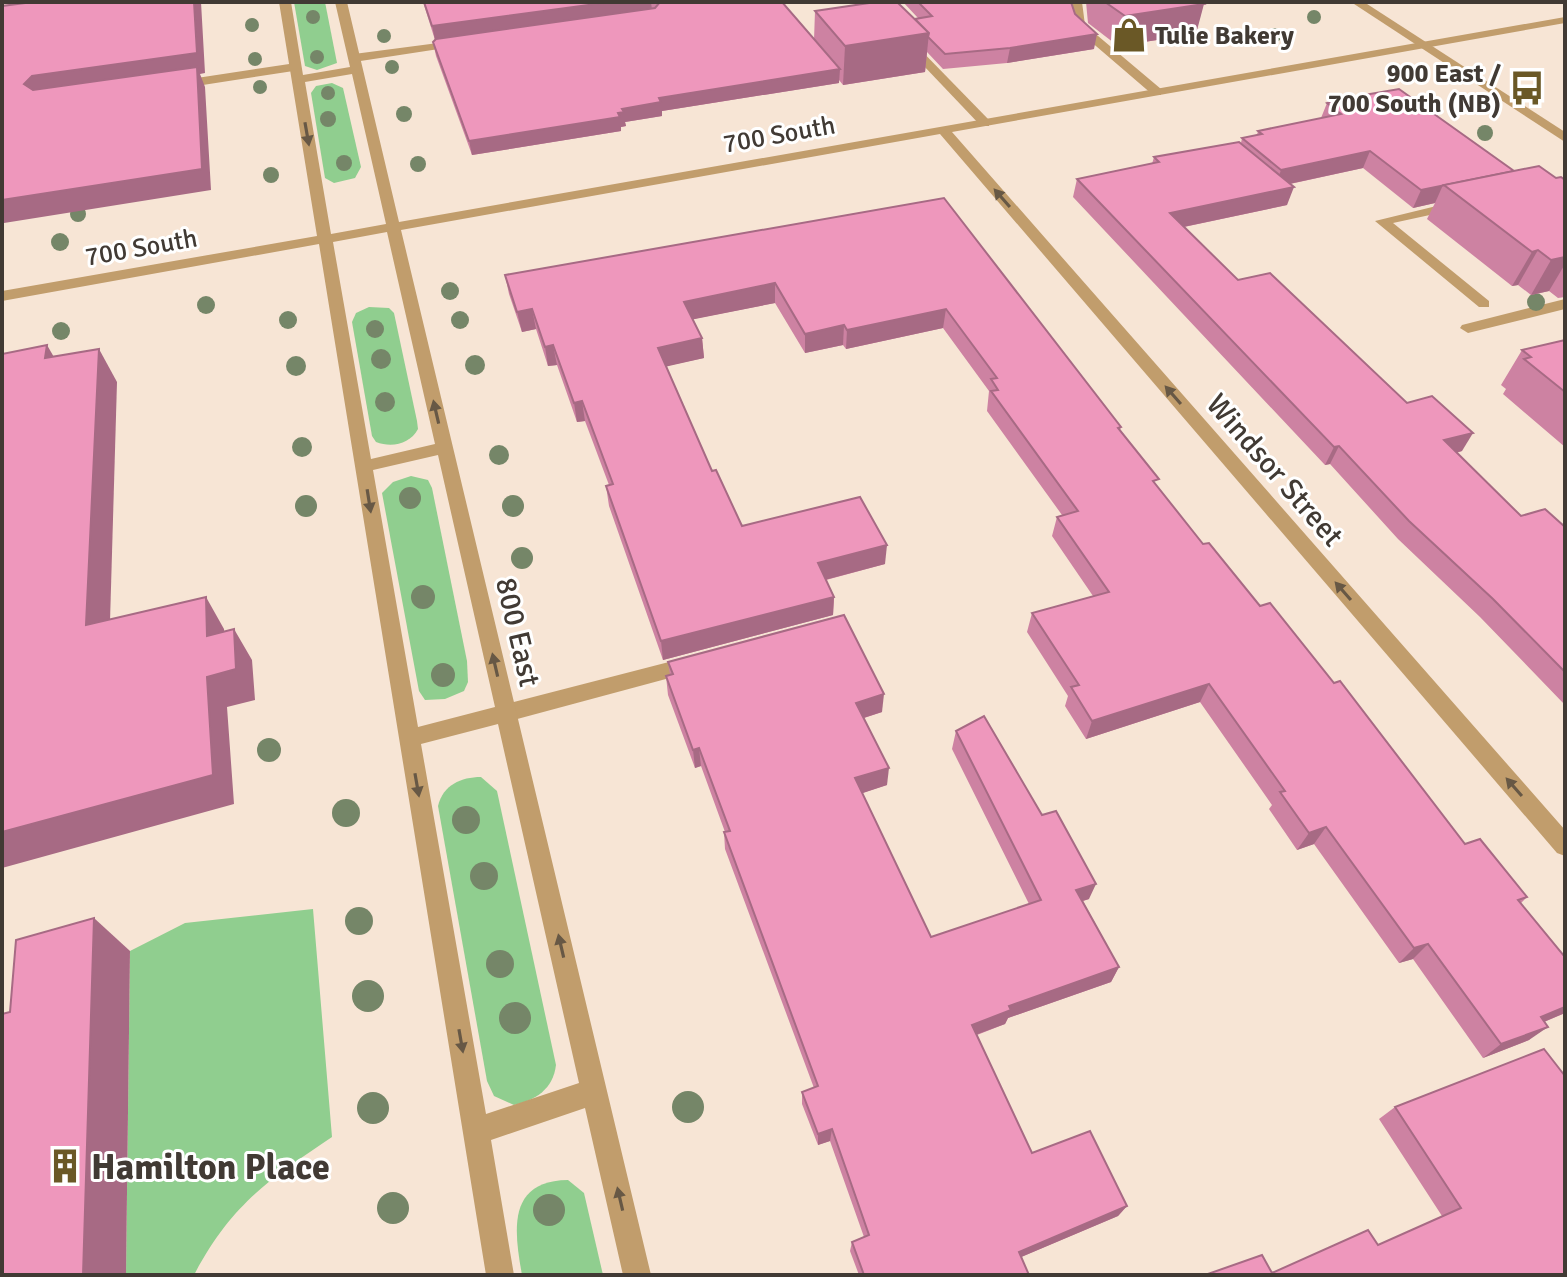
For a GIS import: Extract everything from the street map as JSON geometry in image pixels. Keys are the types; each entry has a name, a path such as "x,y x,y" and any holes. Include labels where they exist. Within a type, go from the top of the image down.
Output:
{"street":[{"path":"285,2 500,1275"},
{"name":"800 East","path":"341,2 637,1275"},
{"path":"1076,2 1079,26 1157,92"},
{"path":"1357,2 1565,138"},
{"name":"700 South","path":"2,296 1565,20"},
{"path":"898,33 985,123"},
{"path":"168,86 297,73 468,42"},
{"name":"Windsor Street","path":"943,130 1565,846"},
{"path":"1472,202 1382,221 1484,304"},
{"path":"1468,328 1565,304"},
{"path":"364,466 445,448"},
{"path":"409,738 722,656"},
{"path":"476,1131 595,1091"}],"green space":[{"path":"294,2 325,2 337,63 317,70 305,66"},
{"path":"332,83 343,88 361,167 355,178 334,183 325,178 311,93 316,86"},
{"path":"369,307 389,308 394,313 418,429 400,443 382,444 372,436 352,322 356,313"},
{"path":"411,476 428,480 432,488 467,661 468,682 464,691 445,699 425,700 419,691 382,493 393,482"},
{"path":"481,777 497,791 556,1065 551,1081 542,1092 514,1105 494,1096 487,1081 438,806 444,793 454,784"},
{"path":"313,909 332,1137 270,1181 237,1212 194,1275 126,1275 130,951 185,923"},
{"path":"568,1180 584,1193 603,1275 522,1275 517,1241 519,1211 534,1189"}],"building":[{"path":"33,2 194,2 197,53 32,76 24,84 33,90 197,67 202,169 2,200 2,6"},
{"path":"424,2 611,2 432,26"},
{"path":"660,2 782,2 840,69 659,98 661,102 622,109 624,112 618,113 620,117 469,141 433,42 436,39 655,8"},
{"path":"897,2 929,33 845,46 815,11"},
{"path":"918,2 1071,2 1075,14 1097,34 1010,48 945,54 915,19 932,16"},
{"path":"1105,2 1201,2 1204,4 1125,16"},
{"path":"1399,89 1514,171 1421,190 1370,151 1281,170 1242,138 1262,134 1258,131 1341,114 1327,103 1335,100"},
{"path":"1239,142 1294,187 1170,213 1238,280 1270,273 1407,403 1432,396 1473,433 1444,440 1521,516 1545,509 1565,527 1565,672 1409,521 1339,446 1334,447 1077,179 1159,162 1154,157"},
{"path":"1539,166 1556,178 1565,180 1565,257 1551,260 1538,250 1532,252 1444,185"},
{"path":"944,198 1121,427 1118,428 1159,479 1153,481 1203,544 1209,543 1260,606 1270,603 1334,683 1340,681 1465,844 1480,839 1527,897 1518,900 1565,957 1565,1007 1541,1017 1548,1027 1501,1044 1428,944 1414,948 1326,827 1309,833 1280,792 1285,791 1209,684 1092,721 1071,687 1079,685 1032,613 1109,592 1057,517 1078,511 991,391 998,390 991,379 997,378 946,309 847,330 844,325 805,334 775,283 684,302 702,338 658,348 712,471 716,470 742,526 860,497 887,545 818,563 834,597 661,641 606,486 613,484 582,401 574,403 553,345 545,347 532,309 517,312 505,275"},
{"path":"1565,340 1565,392 1524,359 1531,357 1522,350"},
{"path":"47,345 45,358 99,349 86,625 206,597 207,636 234,629 236,669 207,677 213,775 2,832 2,354"},
{"path":"844,615 884,694 856,703 889,768 855,778 931,937 1041,900 956,731 984,716 1042,815 1056,811 1096,884 1076,890 1119,967 1009,1006 1011,1010 972,1025 1032,1153 1090,1131 1127,1206 1019,1252 1029,1275 864,1275 852,1242 869,1235 832,1129 818,1134 802,1092 818,1086 724,832 730,831 699,748 693,750 666,676 673,674 668,662"},
{"name":"Hamilton Place","path":"94,918 83,1275 2,1275 2,1014 10,1012 16,940"},
{"path":"1544,1049 1565,1076 1565,1275 1205,1275 1262,1255 1272,1273 1368,1230 1378,1245 1461,1208 1395,1107"}],"place":[{"name":"Tulie Bakery","path":"1129,35"},
{"name":"900 East / 700 South (NB)","path":"1527,88"},
{"name":"Hamilton Place","path":"65,1166"}]}
